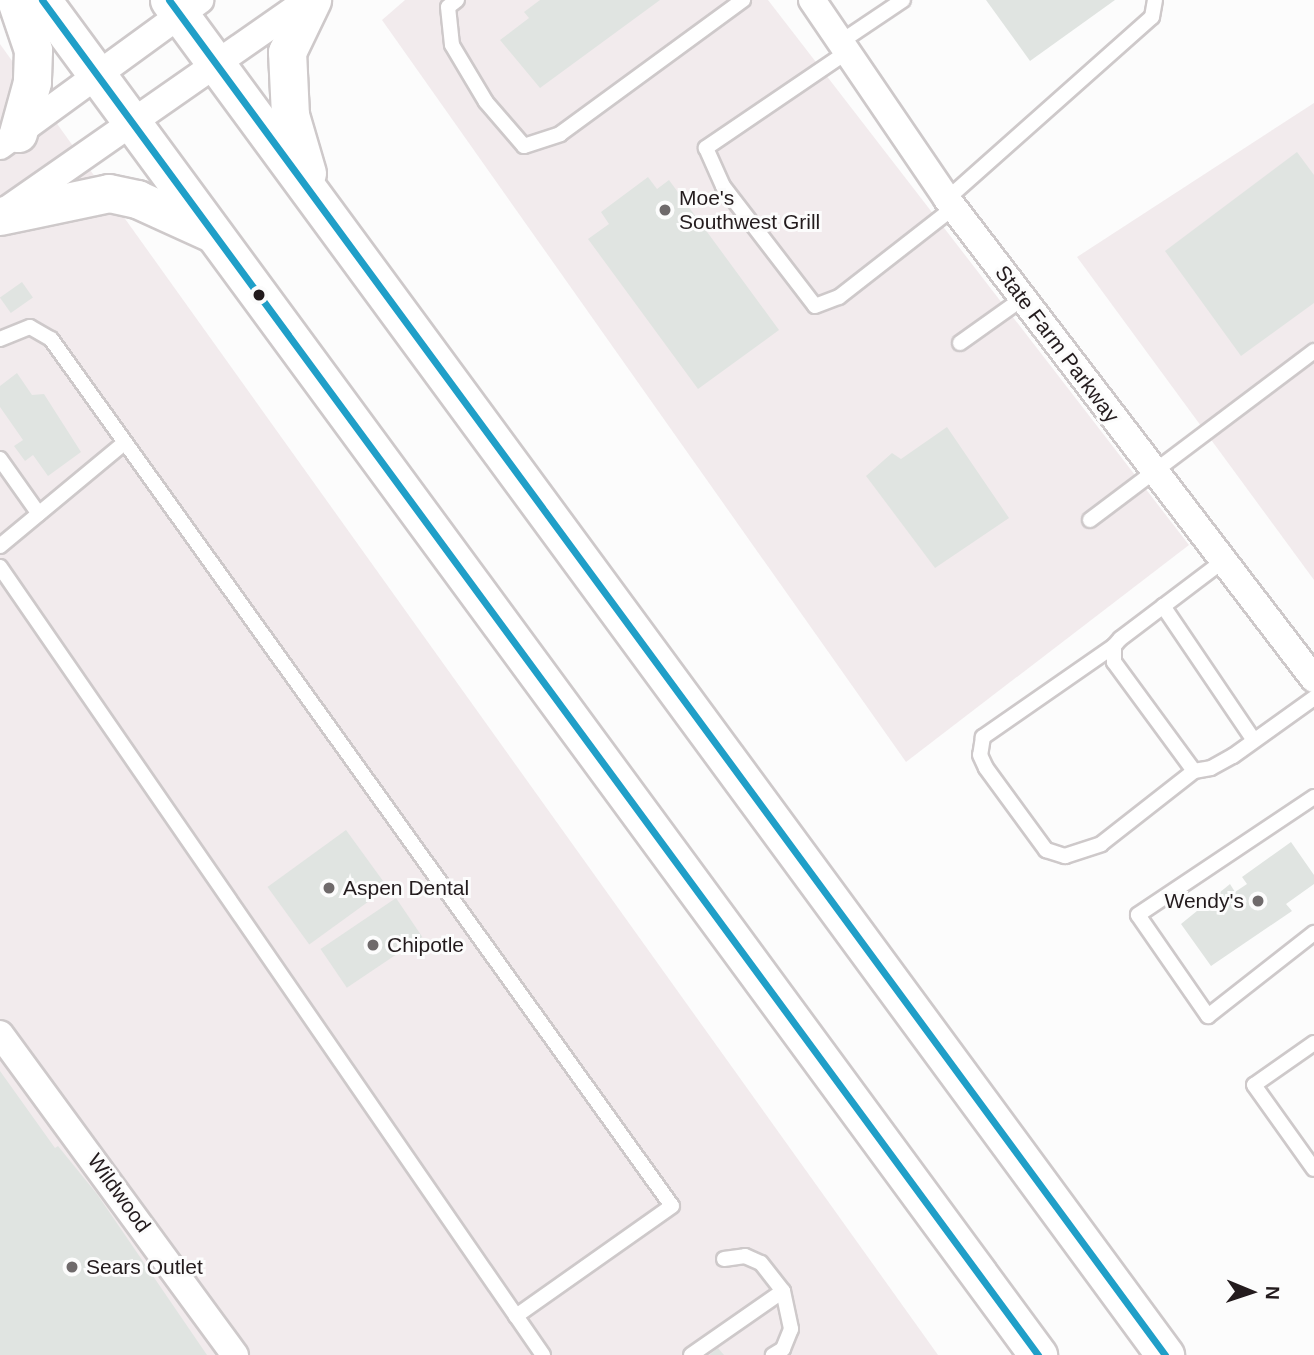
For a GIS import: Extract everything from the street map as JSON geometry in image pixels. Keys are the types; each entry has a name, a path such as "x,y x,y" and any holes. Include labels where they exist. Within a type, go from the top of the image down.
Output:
{"main road":[{"path":"9,139 32,82 33,50 16,0"},
{"path":"42,0 1038,1355"},
{"path":"310,0 287,52 290,115 313,195"},
{"path":"183,5 218,66 1166,1355"},
{"path":"0,215 109,193 136,199 213,233"}],"street":[{"path":"0,215 310,0"},
{"name":"State Farm Parkway","path":"812,0 950,203 1314,679"},
{"path":"9,139 97,75 183,5"},
{"name":"Wildwood","path":"0,1034 235,1355"}],"lane":[{"path":"457,0 448,7 452,45 486,102 524,146 560,134 724,5 743,0"},
{"path":"903,0 706,148 723,186 815,306 839,297 950,203 1152,17 1155,0"},
{"path":"960,343 1023,298"},
{"path":"0,339 30,327 51,339 123,444 672,1206 516,1316"},
{"path":"1090,520 1314,351"},
{"path":"0,546 123,444"},
{"path":"0,459 39,514"},
{"path":"1223,561 1114,646 983,737 980,755 986,768 1046,850 1065,856 1101,844 1194,771 1211,768 1314,698"},
{"path":"0,567 543,1355"},
{"path":"1163,606 1253,738"},
{"path":"1114,646 1114,662 1194,771"},
{"path":"1314,797 1139,915 1208,1016 1314,933"},
{"path":"1314,1043 1254,1086 1314,1169"},
{"path":"724,1259 745,1256 761,1263 783,1291 791,1329 783,1349 773,1355"},
{"path":"691,1355 783,1291"}],"shaded area":[{"path":"405,0 768,0 1189,545 906,762 382,20"},
{"path":"0,44 938,1355 0,1355"},
{"path":"1314,103 1314,580 1077,257"}],"building":[{"path":"540,0 660,0 540,88 500,40 529,18 524,12"},
{"path":"986,0 1115,0 1030,61"},
{"path":"1297,152 1314,175 1314,303 1241,356 1165,251"},
{"path":"648,177 657,189 669,180 779,330 698,389 588,239 609,224 601,212"},
{"path":"22,282 33,298 11,313 0,297"},
{"path":"17,373 32,395 44,394 81,452 48,476 33,455 25,461 14,446 23,440 0,407 0,386"},
{"path":"947,427 1009,518 935,568 866,476 892,453 901,459"},
{"name":"Aspen Dental","path":"346,830 388,887 309,944 268,887"},
{"path":"1291,842 1314,875 1314,884 1286,904 1292,911 1211,966 1181,924 1230,884 1235,892 1247,884 1242,877"},
{"name":"Chipotle","path":"396,898 422,937 347,988 321,949"},
{"path":"0,1071 55,1148 58,1146 97,1194 207,1355 0,1355"},
{"path":"718,1348 724,1355 709,1355"}],"transit line":[{"path":"42,0 1038,1355"},
{"path":"169,0 1165,1355"}],"place":[{"name":"Moe's Southwest Grill","path":"665,210"},
{"name":"Aspen Dental","path":"329,888"},
{"name":"Wendy's","path":"1258,901"},
{"name":"Chipotle","path":"373,945"},
{"name":"Sears Outlet","path":"72,1267"}]}
